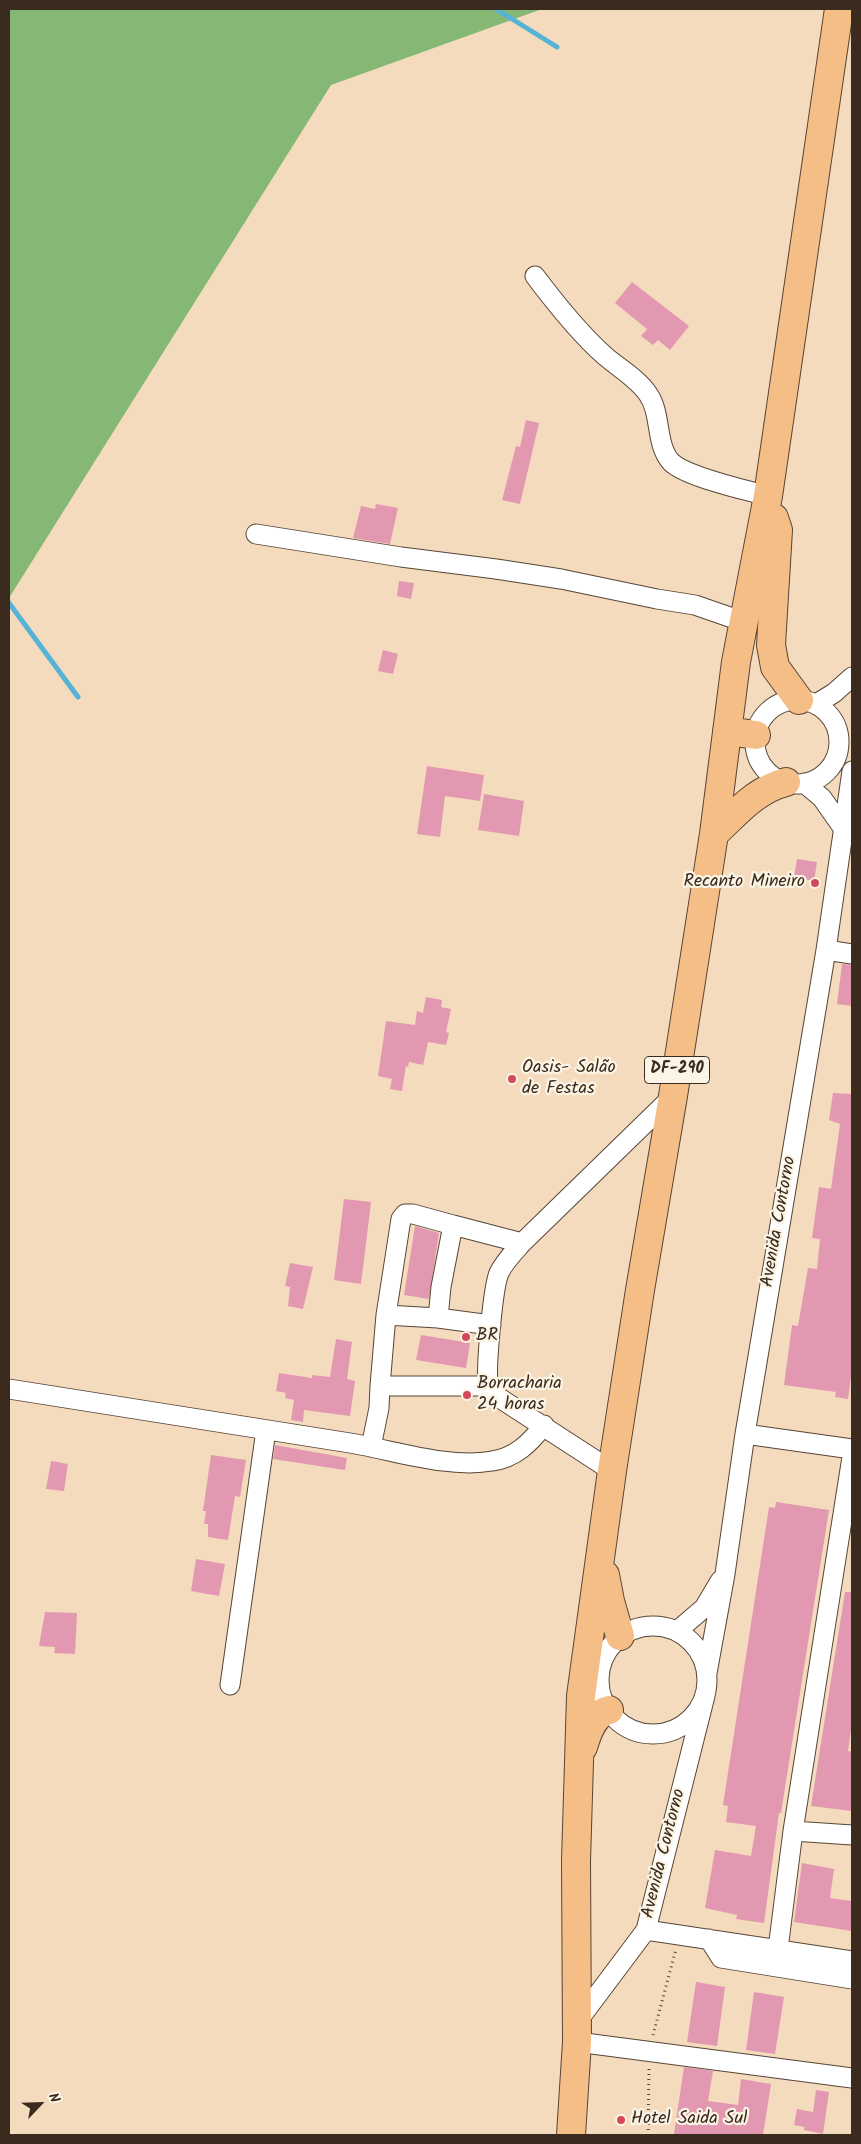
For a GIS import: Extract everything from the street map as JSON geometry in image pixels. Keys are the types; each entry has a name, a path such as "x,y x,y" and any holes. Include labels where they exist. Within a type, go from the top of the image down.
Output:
{"highway":[{"name":"DF-290","path":"570,2135 577,2032 576,1861 581,1696 612,1471 640,1290 674,1096 714,834 736,662 768,496 839,9"},
{"path":"768,496 778,530 771,645 775,667 808,702"},
{"path":"727,731 756,735"},
{"path":"714,834 755,795 771,786 795,783"},
{"path":"601,1554 610,1602 620,1636"},
{"path":"579,1766 587,1734 602,1712 609,1710"}],"street":[{"path":"535,276 556,304 604,355 648,394 656,410 665,452 672,463 690,473 768,496"},
{"path":"256,534 401,558 561,579 696,605 744,622"},
{"path":"848,829 822,798 795,783 770,774 764,768 756,752 756,735 762,719 774,706 782,702 808,702 834,693 852,678"},
{"path":"795,783 820,777 826,772 836,757 845,750 838,731 829,715 808,702"},
{"name":"Avenida Contorno","path":"707,1673 725,1574 744,1434 848,829 852,771"},
{"path":"826,950 850,952"},
{"path":"612,1471 544,1425 498,1397 489,1386 487,1373 498,1275 505,1262 522,1243 674,1096"},
{"path":"371,1447 380,1386 386,1315 401,1219 405,1214 413,1214 522,1243"},
{"path":"438,1318 441,1287 453,1225"},
{"path":"386,1315 438,1318 491,1325"},
{"path":"380,1386 489,1386"},
{"path":"9,1389 371,1447 458,1463 488,1462 512,1456 534,1438 544,1425"},
{"path":"230,1685 266,1430"},
{"path":"744,1434 852,1450"},
{"path":"778,1949 793,1831 851,1476 852,1457"},
{"path":"677,1631 704,1608 725,1574"},
{"path":"648,1626 668,1627 677,1631 694,1644 700,1653 707,1673 705,1696 693,1717 684,1725 662,1734 650,1734 626,1727 609,1710 601,1691 600,1671 607,1652 620,1636 629,1631 648,1626"},
{"name":"Avenida Contorno","path":"577,2032 646,1930 705,1696"},
{"path":"793,1831 852,1835"},
{"path":"646,1930 852,1961"},
{"path":"709,1939 721,1958 852,1979"},
{"path":"577,2032 852,2078"}],"green space":[{"path":"9,9 542,9 331,85 9,598"}],"building":[{"path":"632,282 689,326 670,350 658,340 653,345 641,336 647,329 615,303"},
{"path":"526,420 539,423 520,504 502,500 516,446 520,447"},
{"path":"376,504 398,508 390,544 353,538 361,506 375,509"},
{"path":"399,581 414,583 411,599 397,596"},
{"path":"383,650 398,654 393,674 378,671"},
{"path":"427,766 484,775 480,801 445,796 440,837 417,834"},
{"path":"484,794 524,801 519,836 478,830"},
{"path":"797,859 817,862 814,881 794,877"},
{"path":"842,964 852,965 852,1006 837,1004"},
{"path":"426,997 442,1000 441,1007 451,1009 446,1032 449,1033 446,1045 428,1042 423,1065 409,1062 408,1067 406,1066 402,1091 390,1089 392,1079 378,1076 386,1021 415,1025 417,1011 423,1013"},
{"path":"833,1093 852,1094 852,1370 848,1399 835,1397 836,1392 784,1385 792,1325 798,1326 808,1268 817,1269 820,1239 812,1238 819,1187 831,1189 840,1124 829,1120"},
{"path":"344,1199 371,1202 361,1284 334,1280"},
{"path":"415,1226 439,1233 429,1299 404,1295"},
{"path":"290,1263 313,1267 303,1309 288,1306 290,1287 285,1286"},
{"path":"421,1335 470,1343 466,1368 416,1360"},
{"path":"336,1339 352,1342 347,1379 355,1381 350,1416 304,1410 303,1422 291,1420 294,1400 285,1398 286,1393 276,1391 279,1373 312,1378 312,1375 330,1377"},
{"path":"275,1445 347,1458 345,1470 273,1459"},
{"path":"211,1455 246,1460 240,1497 235,1496 228,1540 208,1537 208,1524 204,1524 206,1511 203,1511"},
{"path":"51,1461 68,1464 64,1491 46,1489"},
{"path":"776,1502 829,1510 781,1813 779,1813 764,1923 736,1919 737,1915 705,1908 715,1850 751,1856 756,1826 726,1822 728,1806 723,1805 769,1507 775,1508"},
{"path":"196,1559 225,1564 219,1596 191,1591"},
{"path":"845,1592 852,1592 852,1723 848,1751 852,1752 852,1811 811,1806"},
{"path":"45,1612 77,1613 75,1654 54,1653 55,1647 39,1646"},
{"path":"802,1863 834,1869 830,1898 852,1901 852,1931 794,1922"},
{"path":"696,1982 725,1987 717,2046 687,2042"},
{"path":"754,1992 784,1997 775,2054 746,2050"},
{"path":"684,2067 713,2071 708,2101 738,2105 741,2079 771,2084 763,2135 674,2134"},
{"path":"816,2090 829,2092 823,2134 804,2130 804,2127 794,2125 797,2109 813,2112"}],"waterway":[{"path":"496,9 557,47"},
{"path":"9,603 78,697"}],"place":[{"name":"Recanto Mineiro","path":"815,883"},
{"name":"Oasis- Salão de Festas","path":"512,1079"},
{"name":"BR","path":"466,1337"},
{"name":"Borracharia 24 horas","path":"467,1395"},
{"name":"Hotel Saida Sul","path":"621,2120"}]}
